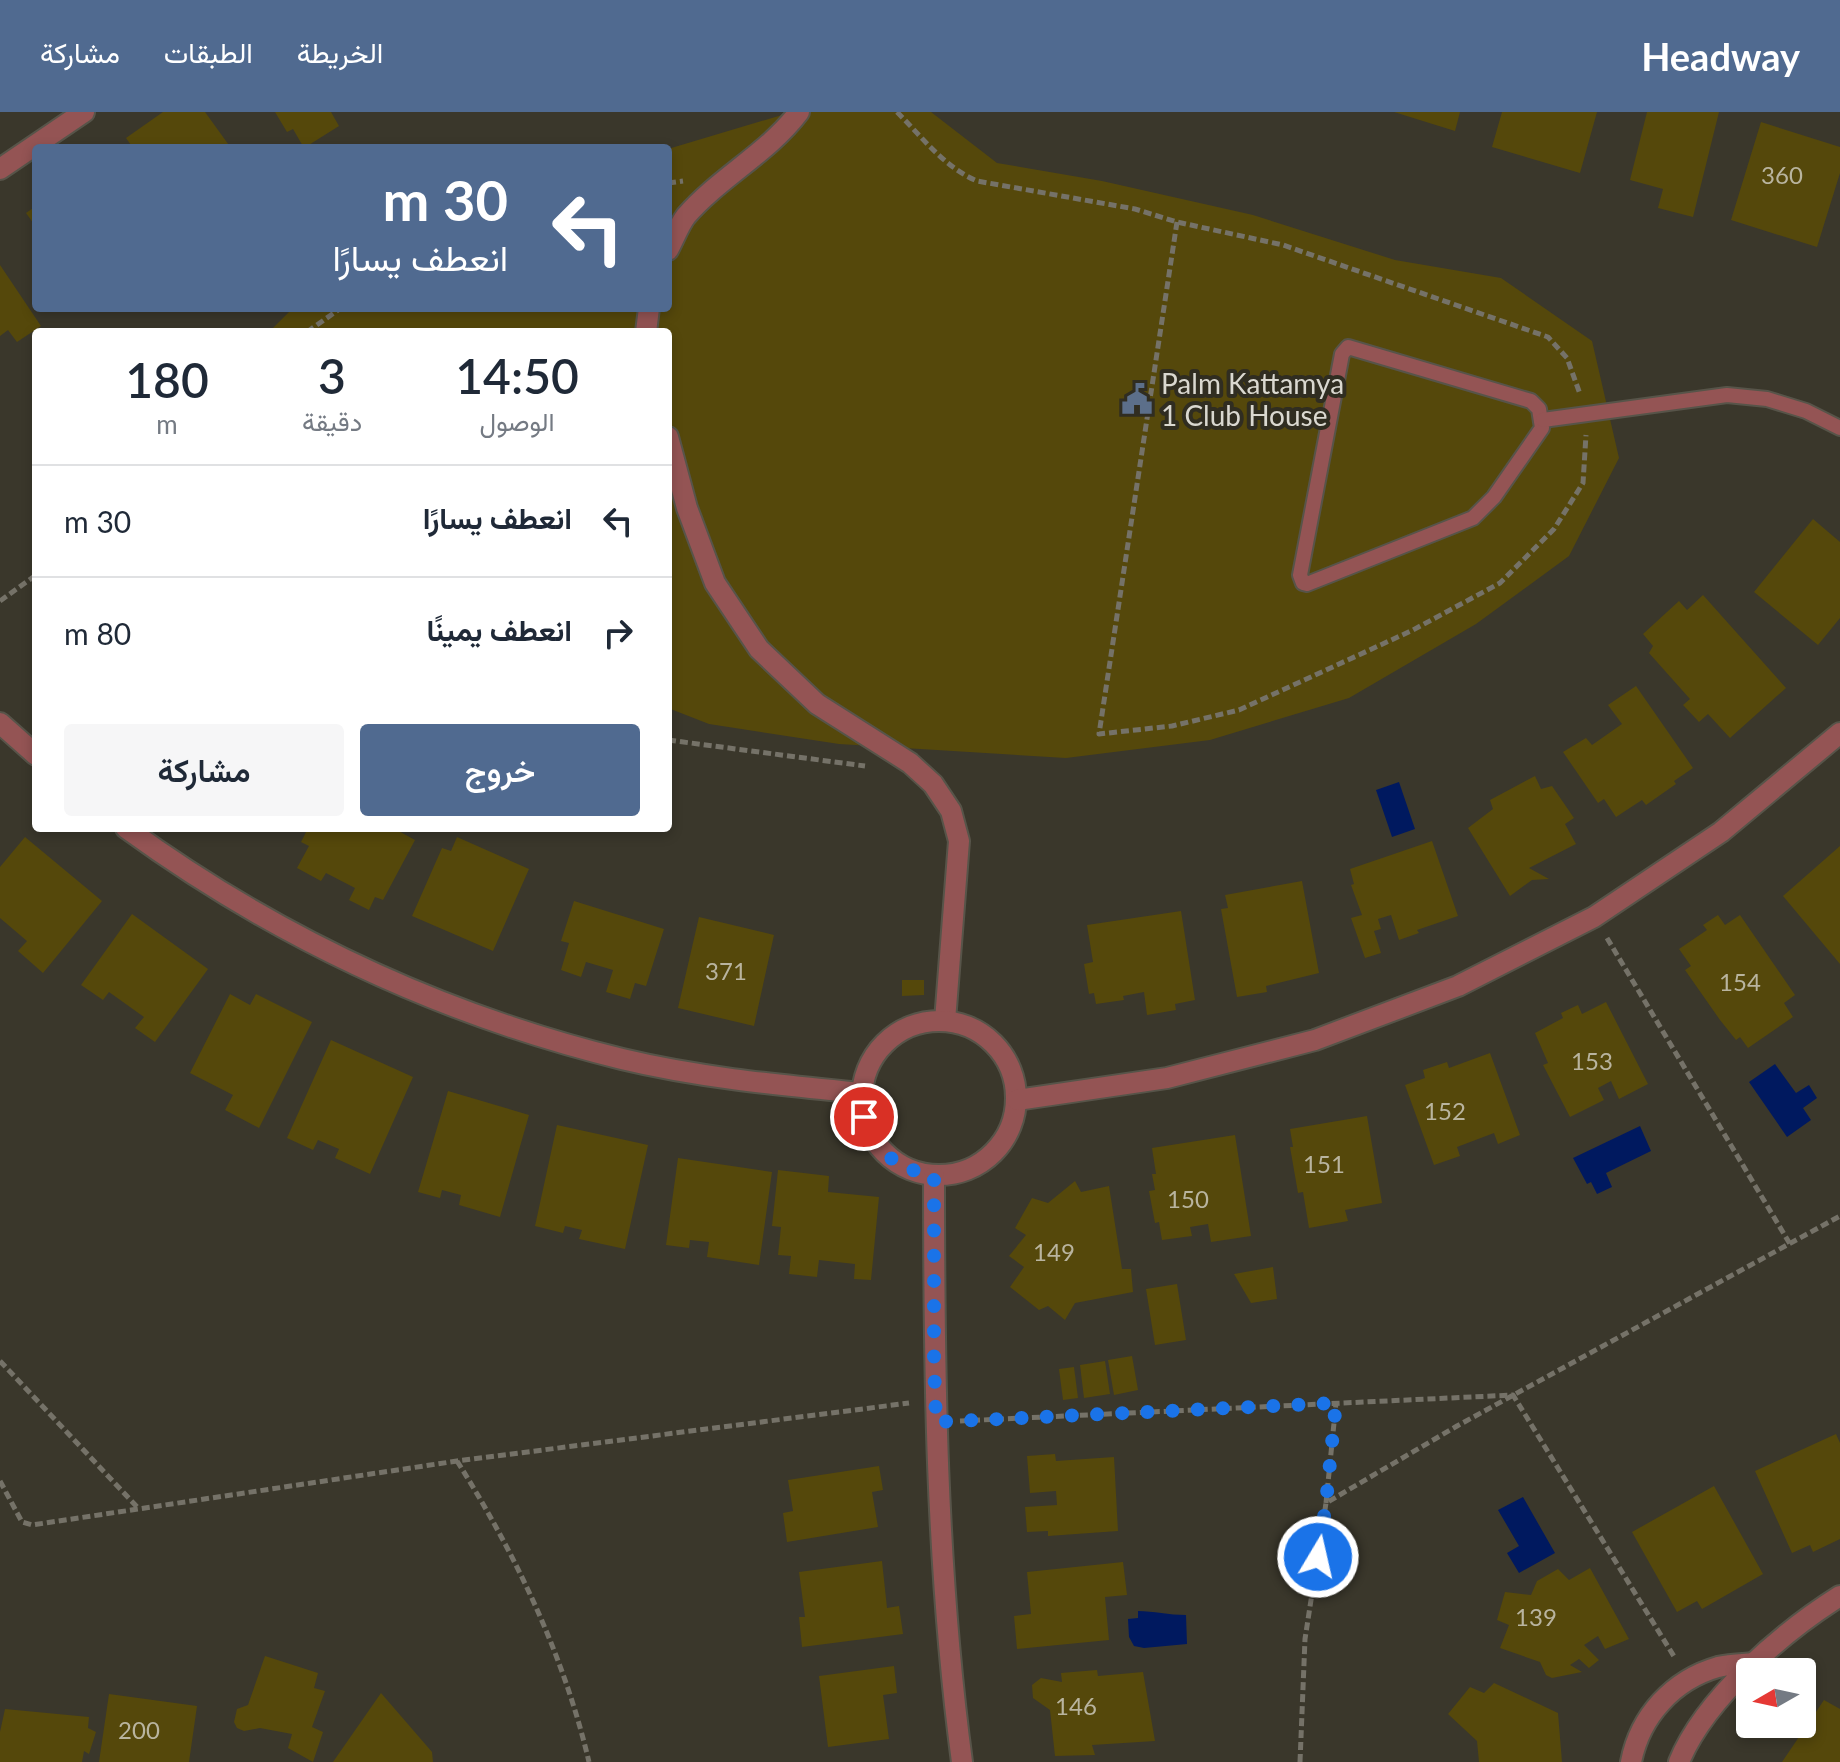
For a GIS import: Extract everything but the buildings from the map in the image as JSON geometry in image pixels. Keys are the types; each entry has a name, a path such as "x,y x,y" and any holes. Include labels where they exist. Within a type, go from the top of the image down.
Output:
{"street":[{"path":"37,144 84,112"},
{"path":"672,242 685,218 731,173 764,149 799,112"},
{"path":"0,169 32,147"},
{"path":"672,452 687,508 715,583 759,649 817,704 910,763 933,784 951,811 959,841 945,1021"},
{"path":"0,723 32,751"},
{"path":"1017,1100 1167,1078 1315,1040 1458,986 1594,917 1721,832 1840,733"},
{"path":"132,832 184,870 288,932 396,984 508,1027 638,1062 742,1081 862,1093"},
{"path":"929,1021 945,1021 981,1032 1000,1050 1013,1074 1017,1100 1012,1125 1000,1147 982,1164 959,1174 934,1176 910,1171 889,1158 873,1140 864,1117 862,1093 868,1067 882,1045 904,1028 929,1021"},
{"path":"934,1176 936,1422 942,1546 962,1762"},
{"path":"1761,1658 1805,1618 1840,1596"},
{"path":"1631,1762 1635,1739 1657,1705 1688,1679 1720,1666 1736,1665"},
{"path":"1679,1762 1684,1749 1715,1702 1736,1682"}],"lane":[{"path":"1348,347 1531,401 1539,409 1543,420 1542,428 1494,497 1473,518 1341,572 1303,583 1300,575 1336,383 1342,354 1348,347"},
{"path":"1543,420 1727,395 1767,399 1806,411 1840,428"}],"path":[{"path":"897,112 947,163 977,181 1135,209 1177,222 1283,245 1548,337 1567,358 1587,413 1583,483 1554,529 1500,583 1413,630 1239,710 1172,726 1099,734 1177,222"},
{"path":"313,328 335,312"},
{"path":"0,601 32,578"},
{"path":"672,741 856,766 910,763"},
{"path":"1594,917 1790,1244"},
{"path":"1326,1503 1513,1395 1840,1216"},
{"path":"0,1361 139,1509"},
{"path":"936,1422 1513,1395"},
{"path":"1513,1395 1688,1679"},
{"path":"0,1481 22,1522 30,1525 457,1461 935,1400"},
{"path":"1300,1762 1305,1639 1326,1503 1336,1403"},
{"path":"457,1461 554,1647 579,1720 589,1762"}],"shaded area":[{"path":"1399,782 1415,829 1392,837 1376,790"},
{"path":"1775,1064 1796,1093 1809,1085 1817,1098 1803,1108 1811,1120 1787,1137 1749,1082"},
{"path":"1640,1126 1651,1151 1606,1173 1612,1187 1597,1194 1591,1182 1587,1184 1573,1158"},
{"path":"1523,1497 1555,1553 1519,1573 1507,1553 1519,1546 1498,1510"},
{"path":"1138,1611 1186,1615 1187,1644 1134,1646 1129,1637 1128,1619 1138,1618"}],"place":[{"name":"Palm Kattamya 1 Club House","path":"1137,399"}],"route":[{"path":"864,1117 873,1140 889,1158 910,1171 934,1176 936,1422 1336,1403 1318,1557"}]}
